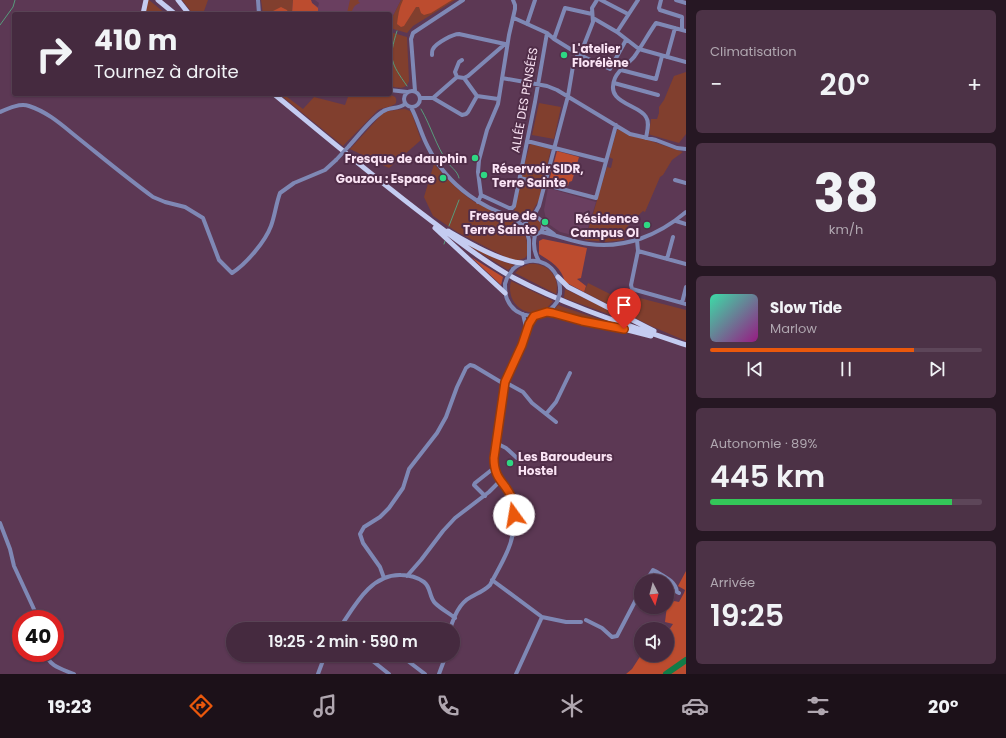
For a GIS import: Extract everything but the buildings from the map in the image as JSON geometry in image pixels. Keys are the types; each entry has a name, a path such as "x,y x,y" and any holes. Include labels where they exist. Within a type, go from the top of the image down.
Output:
{"main road":[{"path":"143,12 146,0"},
{"path":"158,0 173,12"},
{"path":"178,0 187,12"},
{"path":"276,96 412,207 505,293"},
{"path":"412,207 464,247 490,264 542,292 582,309 686,345"},
{"path":"430,220 480,248 508,261 522,263"},
{"path":"558,277 563,284 568,287 650,329 686,345"},
{"path":"547,312 582,321 616,327 686,345"}],"street":[{"path":"258,0 259,12"},
{"path":"417,118 416,106 419,103 420,98 415,91 411,39 413,33 463,0"},
{"path":"478,202 481,195 478,172 479,160 487,130 495,113 498,99 506,44 514,18 515,5 513,0"},
{"path":"527,24 535,0"},
{"path":"525,226 528,220 533,217 539,206 568,96 573,66 579,55 592,16 592,8 597,0"},
{"path":"600,0 628,14"},
{"path":"617,32 638,0"},
{"path":"646,138 648,124 647,117 642,112 625,104 618,98 615,94 614,83 616,76 632,59 656,23 684,30 682,17 660,10 660,0"},
{"path":"676,0 686,3"},
{"path":"554,39 565,8 592,16 617,32 639,49 686,62"},
{"path":"514,18 547,33 579,55 610,69 626,40"},
{"path":"621,70 656,79 675,28"},
{"name":"ALLÉE DES PENSÉES","path":"481,195 512,208 514,206 547,33"},
{"path":"432,55 432,50 435,46 454,34 506,44"},
{"path":"433,98 457,77 464,78 468,76 506,44"},
{"path":"457,77 455,72 459,62 462,60"},
{"path":"464,78 477,96 498,99"},
{"path":"502,78 547,86 568,96 630,134 677,148 686,149"},
{"path":"403,98 414,79"},
{"path":"614,83 658,94"},
{"path":"392,90 415,91"},
{"path":"392,90 403,98 405,104 411,107 417,118 425,141 438,164 459,187 478,202 496,211 512,217 528,220"},
{"path":"420,98 433,98 464,115 468,112 477,96"},
{"path":"0,112 23,105 28,105 40,110 57,121 153,197 164,202 185,207 203,218 219,260 232,273 242,267 254,253 268,232 273,220 280,193 294,184 325,170 382,112 390,108 398,108 405,104"},
{"path":"411,107 416,106"},
{"path":"520,178 596,198 616,125"},
{"path":"527,141 606,161"},
{"path":"675,180 686,183"},
{"path":"539,206 539,218 543,226 556,235"},
{"path":"528,233 535,235 541,232 589,244 605,245 637,240 654,234 676,221 686,212"},
{"path":"512,217 525,226 528,233 530,254 529,261"},
{"path":"533,217 539,218"},
{"path":"676,221 686,224"},
{"path":"541,232 543,226"},
{"path":"535,235 535,256 539,261"},
{"path":"667,259 673,236"},
{"path":"637,240 638,251 630,285 632,289 684,304 686,287"},
{"path":"638,251 686,264"},
{"path":"539,261 552,269 558,277 561,287 560,293 557,302 547,312 534,316 523,314 513,308 507,298 505,293 505,284 507,278 513,269 522,263 539,261"},
{"path":"523,314 526,332"},
{"path":"453,622 460,606 465,600 486,589 492,580 508,549 515,528 512,499 500,481 494,468 496,443 504,383 522,345 529,324 534,316"},
{"path":"384,578 380,567 362,543 360,534 364,527 380,517 389,508 403,488 409,469 437,433 446,417 466,368 470,365 474,366 521,391 532,403 556,422"},
{"path":"546,414 556,402 570,373"},
{"path":"496,443 506,448 517,458"},
{"path":"485,496 474,485 494,468"},
{"path":"407,576 455,518 485,496 500,481"},
{"path":"0,523 14,566 35,610"},
{"path":"650,574 653,570 655,570 661,574"},
{"path":"344,622 362,596 372,585 384,578 395,575 415,577 423,581 429,588 435,603 455,618"},
{"path":"492,580 542,618 566,622 581,622"},
{"path":"674,584 677,592 679,593"},
{"path":"586,620 602,628 612,637 617,636 634,603"},
{"path":"516,674 542,618"},
{"path":"50,662 53,665 74,674"},
{"path":"318,674 322,662"},
{"path":"374,662 390,674"},
{"path":"409,662 425,674"},
{"path":"439,674 443,662"}],"shaded area":[{"path":"147,0 149,0 164,12 144,12"},
{"path":"182,0 208,0 204,11 205,12 191,12"},
{"path":"261,0 293,0 292,12 263,12"},
{"path":"293,0 311,0 312,3 318,7 319,3 315,0 401,0 392,18 392,12 292,12"},
{"path":"293,0 311,0 312,3 318,8 318,12 292,12"},
{"path":"350,0 359,0 358,1 360,3 354,7 352,12 347,12"},
{"path":"401,0 455,0 413,26 407,33 392,29 392,18"},
{"path":"403,0 452,0 431,13 424,15 421,13 419,7 416,7 404,26 401,27 397,24"},
{"path":"281,7 288,12 273,12"},
{"path":"392,33 407,37 409,81 404,87 392,86"},
{"path":"686,72 686,134 679,143 649,134 651,119 657,119 659,107 664,100 674,76"},
{"path":"281,96 288,96 303,109 314,97 345,105 348,96 392,96 396,98 396,103 378,110 343,146"},
{"path":"539,103 561,107 554,139 532,135"},
{"path":"405,109 410,111 412,114 421,140 389,168 350,149 382,114 388,111"},
{"path":"618,129 629,135 683,152 672,160 663,175 660,177 645,212 643,211 627,228 624,240 606,242 585,240 607,167 611,168 613,159 609,157"},
{"path":"530,144 551,149 543,182 521,177"},
{"path":"557,151 579,157 572,181 569,182 568,186 549,181"},
{"path":"434,164 455,187 470,199 505,216 520,227 525,235 528,248 528,253 525,258 516,261 511,260 457,232 433,216 424,197"},
{"path":"520,181 542,187 539,200 530,215 522,217 514,213"},
{"path":"548,188 596,202 585,238 560,232 547,223 544,210"},
{"path":"534,219 539,221 541,226 539,231 534,233 529,231 527,226 529,221"},
{"path":"543,239 587,248 581,278 577,279 586,286 584,292 565,282 561,272 552,262 539,254 539,241"},
{"path":"464,243 504,262 514,265 508,270"},
{"path":"471,257 503,277 501,285"},
{"path":"529,264 541,265 551,272 556,281 556,294 515,273 520,268"},
{"path":"511,281 553,301 546,308 538,312 523,310 517,306 512,299 510,291"},
{"path":"588,283 618,298 619,296 631,299 632,296 686,310 686,341 651,326 584,292"},
{"path":"565,289 634,322 633,323 564,298"},
{"path":"558,305 617,325 575,318 552,312"},
{"path":"686,571 686,674 626,674 632,669 636,662 674,662 674,622 665,622 666,614 674,614 674,601 679,602 684,593 685,590 678,586"}],"waterway":[{"path":"0,25 13,7 15,0"},
{"path":"397,31 392,55 394,66 407,86"},
{"path":"421,109 444,156 459,178"},
{"path":"449,226 459,200"},
{"path":"666,674 686,660"}],"place":[{"name":"L'atelier Florélène","path":"564,55"},
{"name":"Fresque de dauphin","path":"475,158"},
{"name":"Réservoir SIDR, Terre Sainte","path":"484,175"},
{"name":"Gouzou : Espace","path":"443,178"},
{"name":"Fresque de Terre Sainte","path":"545,222"},
{"name":"Résidence Campus OI","path":"647,225"},
{"name":"Les Baroudeurs Hostel","path":"510,463"}],"route":[{"path":"514,515 512,499 497,475 494,468 494,458 507,374 522,345 530,321 534,316 547,312 582,321 624,329"}]}
